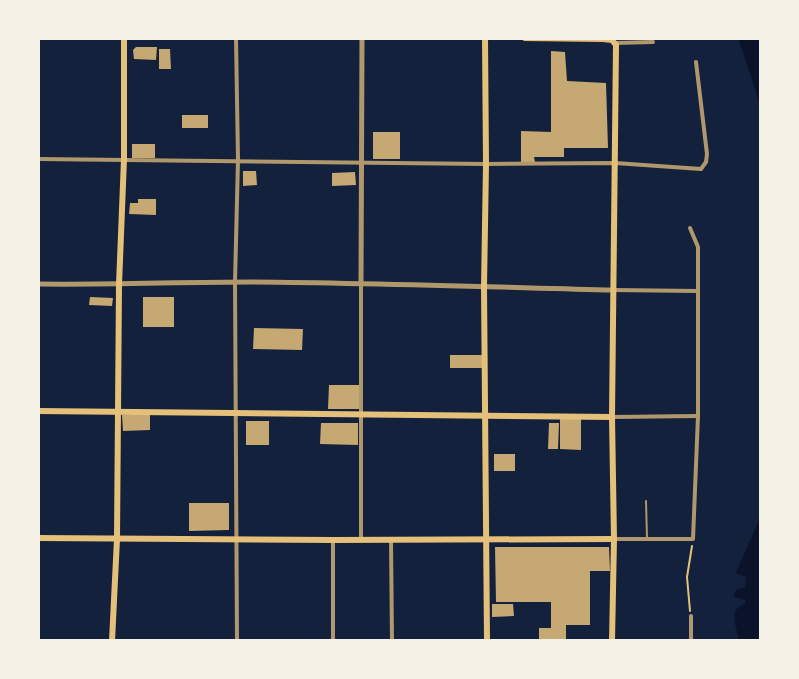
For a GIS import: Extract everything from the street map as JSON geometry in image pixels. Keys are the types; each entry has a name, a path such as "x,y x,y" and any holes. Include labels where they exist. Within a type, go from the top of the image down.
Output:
{"main road":[{"path":"112,641 117,539 124,38"},
{"path":"485,38 487,641"},
{"path":"525,38 613,41 616,45 612,641"},
{"path":"38,411 612,417"},
{"path":"38,538 614,539"}],"street":[{"path":"236,38 237,641"},
{"path":"361,540 362,38"},
{"path":"613,41 653,42"},
{"path":"38,159 615,163 701,169 707,154 696,62"},
{"path":"614,539 693,539 698,416 698,247 690,228"},
{"path":"38,284 361,283 698,291"},
{"path":"612,417 698,416"},
{"path":"333,540 333,641"},
{"path":"391,540 392,641"},
{"path":"691,616 691,641"}],"lane":[{"path":"646,501 647,539"}],"path":[{"path":"691,616 687,577 693,539"}],"water":[{"path":"738,38 761,38 761,107"},
{"path":"761,516 761,641 739,641 735,614 745,600 733,597 736,590 745,587 746,577 736,572"}],"building":[{"path":"136,47 157,47 156,60 134,59 133,50"},
{"path":"159,49 170,49 171,69 159,69"},
{"path":"551,51 565,52 567,81 606,83 608,148 564,148 564,157 534,157 535,162 521,162 521,131 551,132"},
{"path":"182,115 208,115 208,128 182,128"},
{"path":"373,132 400,132 400,159 373,159"},
{"path":"132,144 155,144 155,158 132,158"},
{"path":"243,171 256,171 257,185 243,186"},
{"path":"355,172 356,185 332,186 332,173"},
{"path":"138,199 156,199 156,215 129,214 130,203 138,203"},
{"path":"90,297 113,298 112,306 89,305"},
{"path":"143,297 174,297 174,327 143,327"},
{"path":"254,328 303,329 302,350 253,349"},
{"path":"450,355 482,355 482,368 450,368"},
{"path":"329,385 360,385 360,409 328,409"},
{"path":"122,415 150,415 150,430 123,431"},
{"path":"560,419 581,419 581,450 560,449"},
{"path":"246,421 269,421 269,445 246,445"},
{"path":"321,423 358,423 358,445 320,444"},
{"path":"549,423 559,423 558,449 548,449"},
{"path":"494,454 515,454 515,471 494,471"},
{"path":"189,503 229,503 229,530 189,531"},
{"path":"495,547 609,547 610,571 590,571 590,625 566,625 566,641 539,641 539,628 551,628 551,602 496,602"},
{"path":"492,604 513,604 514,616 492,617"}]}
